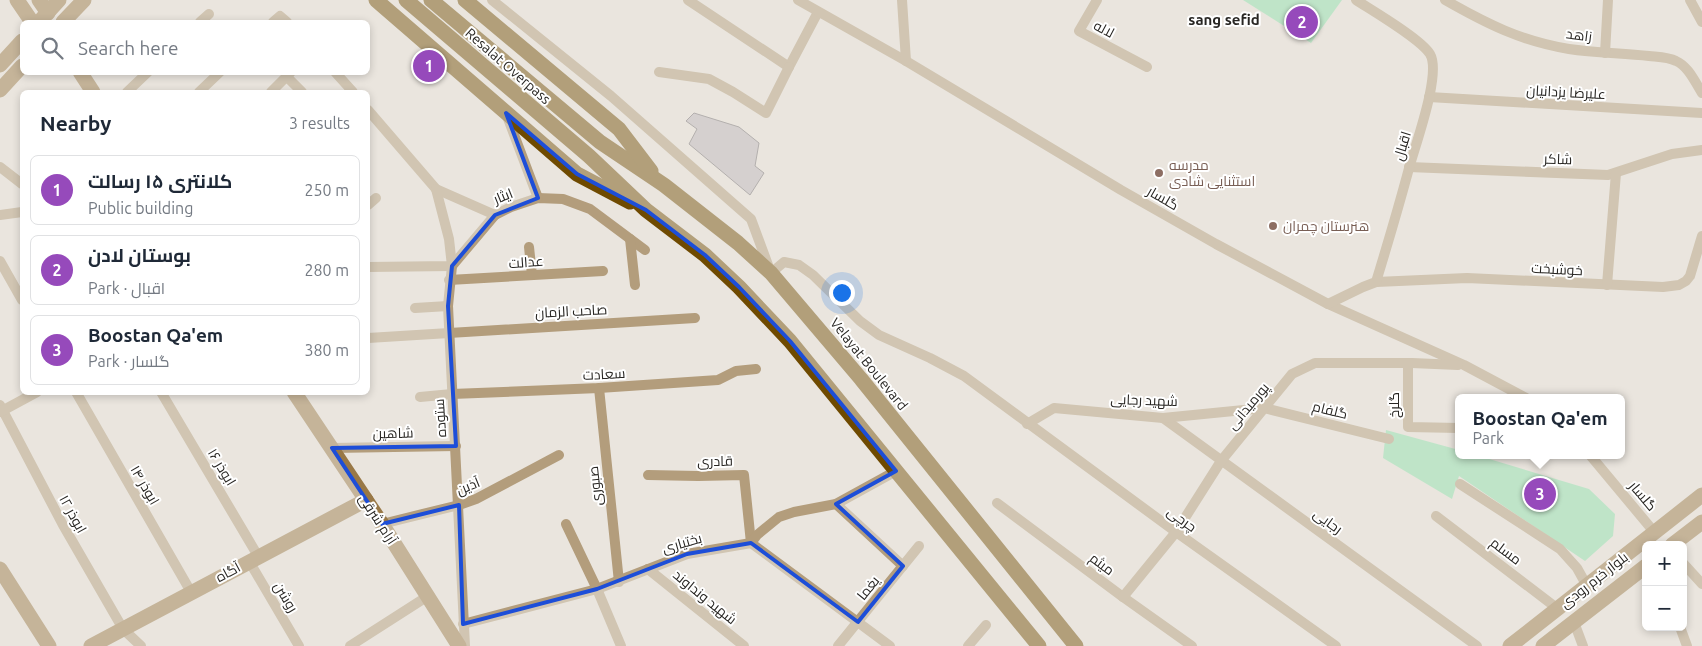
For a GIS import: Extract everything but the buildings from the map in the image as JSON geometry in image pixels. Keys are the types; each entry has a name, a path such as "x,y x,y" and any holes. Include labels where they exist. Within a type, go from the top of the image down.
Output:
{"highway":[{"path":"376,0 577,174 646,210 705,254 739,287 790,341 1039,646"},
{"name":"Resalat Overpass","path":"406,0 588,156 646,210"},
{"name":"Resalat Overpass","path":"431,0 600,142"},
{"path":"465,0 619,129 649,169 664,185"},
{"name":"Velayat Boulevard","path":"600,142 664,185 738,243 771,273 861,379 1076,646"}],"street":[{"path":"17,0 31,20"},
{"path":"39,0 43,18"},
{"path":"43,18 59,0"},
{"path":"65,20 84,0"},
{"path":"492,0 611,96 751,219 771,273"},
{"path":"688,0 788,67"},
{"name":"گلسار","path":"798,0 906,61 1216,244 1328,304 1464,365 1518,394"},
{"path":"902,0 906,61"},
{"name":"لاله","path":"1097,0 1079,31 1147,67"},
{"name":"اقبال","path":"1356,0 1367,3 1420,42 1429,53 1433,65 1429,97 1376,282"},
{"name":"زاهد","path":"1446,0 1492,26 1516,36 1550,45 1674,60 1684,66 1702,93"},
{"path":"1606,53 1608,0"},
{"path":"1690,0 1702,22"},
{"path":"659,72 709,79 766,114 788,67 818,12"},
{"path":"202,20 209,14"},
{"path":"0,65 20,43"},
{"path":"0,90 20,68"},
{"path":"82,75 92,90"},
{"path":"129,90 145,75"},
{"path":"201,90 217,75"},
{"path":"273,90 289,75 300,90"},
{"path":"339,75 351,90"},
{"name":"علیرضا یزدانیان","path":"1429,97 1702,113"},
{"name":"ایثار","path":"370,112 436,189 495,215 511,207 538,198 563,199 590,209 645,250"},
{"path":"506,113 538,198"},
{"name":"شاکر","path":"1409,167 1608,175 1656,158 1702,150"},
{"path":"0,167 20,182"},
{"path":"1607,285 1616,173"},
{"name":"ستوده","path":"436,189 449,240 452,266 448,306 464,646"},
{"path":"0,214 20,212"},
{"path":"370,267 452,266 495,215"},
{"name":"خوشبخت","path":"1376,282 1467,278 1663,287 1679,285 1690,276 1702,236"},
{"path":"630,239 635,285"},
{"path":"529,247 532,276"},
{"path":"0,261 20,296"},
{"name":"چرچی","path":"771,273 784,262 799,265 813,275 860,321 879,336 930,358 964,376 1027,424 1336,646"},
{"name":"عدالت","path":"450,280 603,271"},
{"path":"1328,304 1376,282"},
{"path":"415,308 448,306"},
{"name":"صاحب الزمان","path":"370,338 695,318"},
{"name":"پورمیدانی","path":"1123,597 1176,532 1221,461 1292,374 1315,363 1464,365"},
{"name":"گلرخ","path":"1408,363 1408,428 1455,428"},
{"name":"سعادت","path":"420,397 718,380 736,371 756,369"},
{"name":"صبوری","path":"599,388 619,582"},
{"path":"1,409 31,395"},
{"name":"ابوذر ۱۴","path":"78,395 191,592"},
{"name":"ابوذر ۱۶","path":"163,395 254,559"},
{"name":"آرام شرقی","path":"296,395 382,524 459,646"},
{"name":"شهید رجایی","path":"1027,424 1054,408 1163,418 1264,408"},
{"name":"گلفام","path":"1264,408 1388,439"},
{"name":"ابوذر ۱۲","path":"1,409 63,525 123,629 141,646"},
{"name":"رجایی","path":"1163,418 1477,646"},
{"name":"شاهین","path":"332,448 456,446"},
{"name":"آذین","path":"382,524 458,505 492,491 558,455"},
{"name":"گلسار","path":"1593,459 1655,532"},
{"path":"890,646 751,543 769,524 783,515 836,504 896,471"},
{"name":"قادری","path":"648,474 744,475 751,543"},
{"path":"1460,484 1560,549 1577,568 1587,586"},
{"name":"بلوار خرم رودی","path":"1510,646 1702,495"},
{"name":"آگاه","path":"91,646 366,500"},
{"name":"میثم","path":"997,503 1192,646"},
{"path":"836,504 903,566"},
{"name":"مسلم","path":"1436,516 1558,608"},
{"path":"1677,541 1702,522"},
{"path":"566,524 597,589 621,646"},
{"name":"بختیاری","path":"463,624 597,589 687,554 751,543"},
{"name":"یغما","path":"838,646 919,546"},
{"name":"روشن","path":"254,559 299,646"},
{"path":"1687,567 1702,584"},
{"path":"0,569 49,646"},
{"name":"شهید ونداوند","path":"648,569 744,646"},
{"name":"بلوار خرم رودی","path":"1543,646 1642,569"},
{"path":"350,646 428,596"},
{"path":"1574,622 1583,646"},
{"path":"968,646 986,624"},
{"path":"1681,631 1687,646"}],"highlighted area":[{"path":"506,113 577,174 646,210 705,255 739,287 790,341 896,471 836,504 903,566 858,622 751,543 687,554 597,589 463,624 459,505 382,524 332,448 456,446 448,306 452,266 495,215 538,198"}],"green space":[{"path":"1243,0 1342,0 1311,43"},
{"path":"1386,430 1455,449 1455,459 1489,459 1589,489 1615,514 1613,536 1585,561 1459,476 1452,499 1383,458"}],"place":[{"name":"بوستان لادن","path":"1302,22"},
{"name":"کلانتری ۱۵ رسالت","path":"429,66"},
{"name":"مدرسه استثنایی شادی","path":"1159,173"},
{"name":"هنرستان چمران","path":"1273,226"},
{"name":"Boostan Qa'em","path":"1540,494"}],"district":[{"name":"sang sefid","path":"1224,20"}]}
